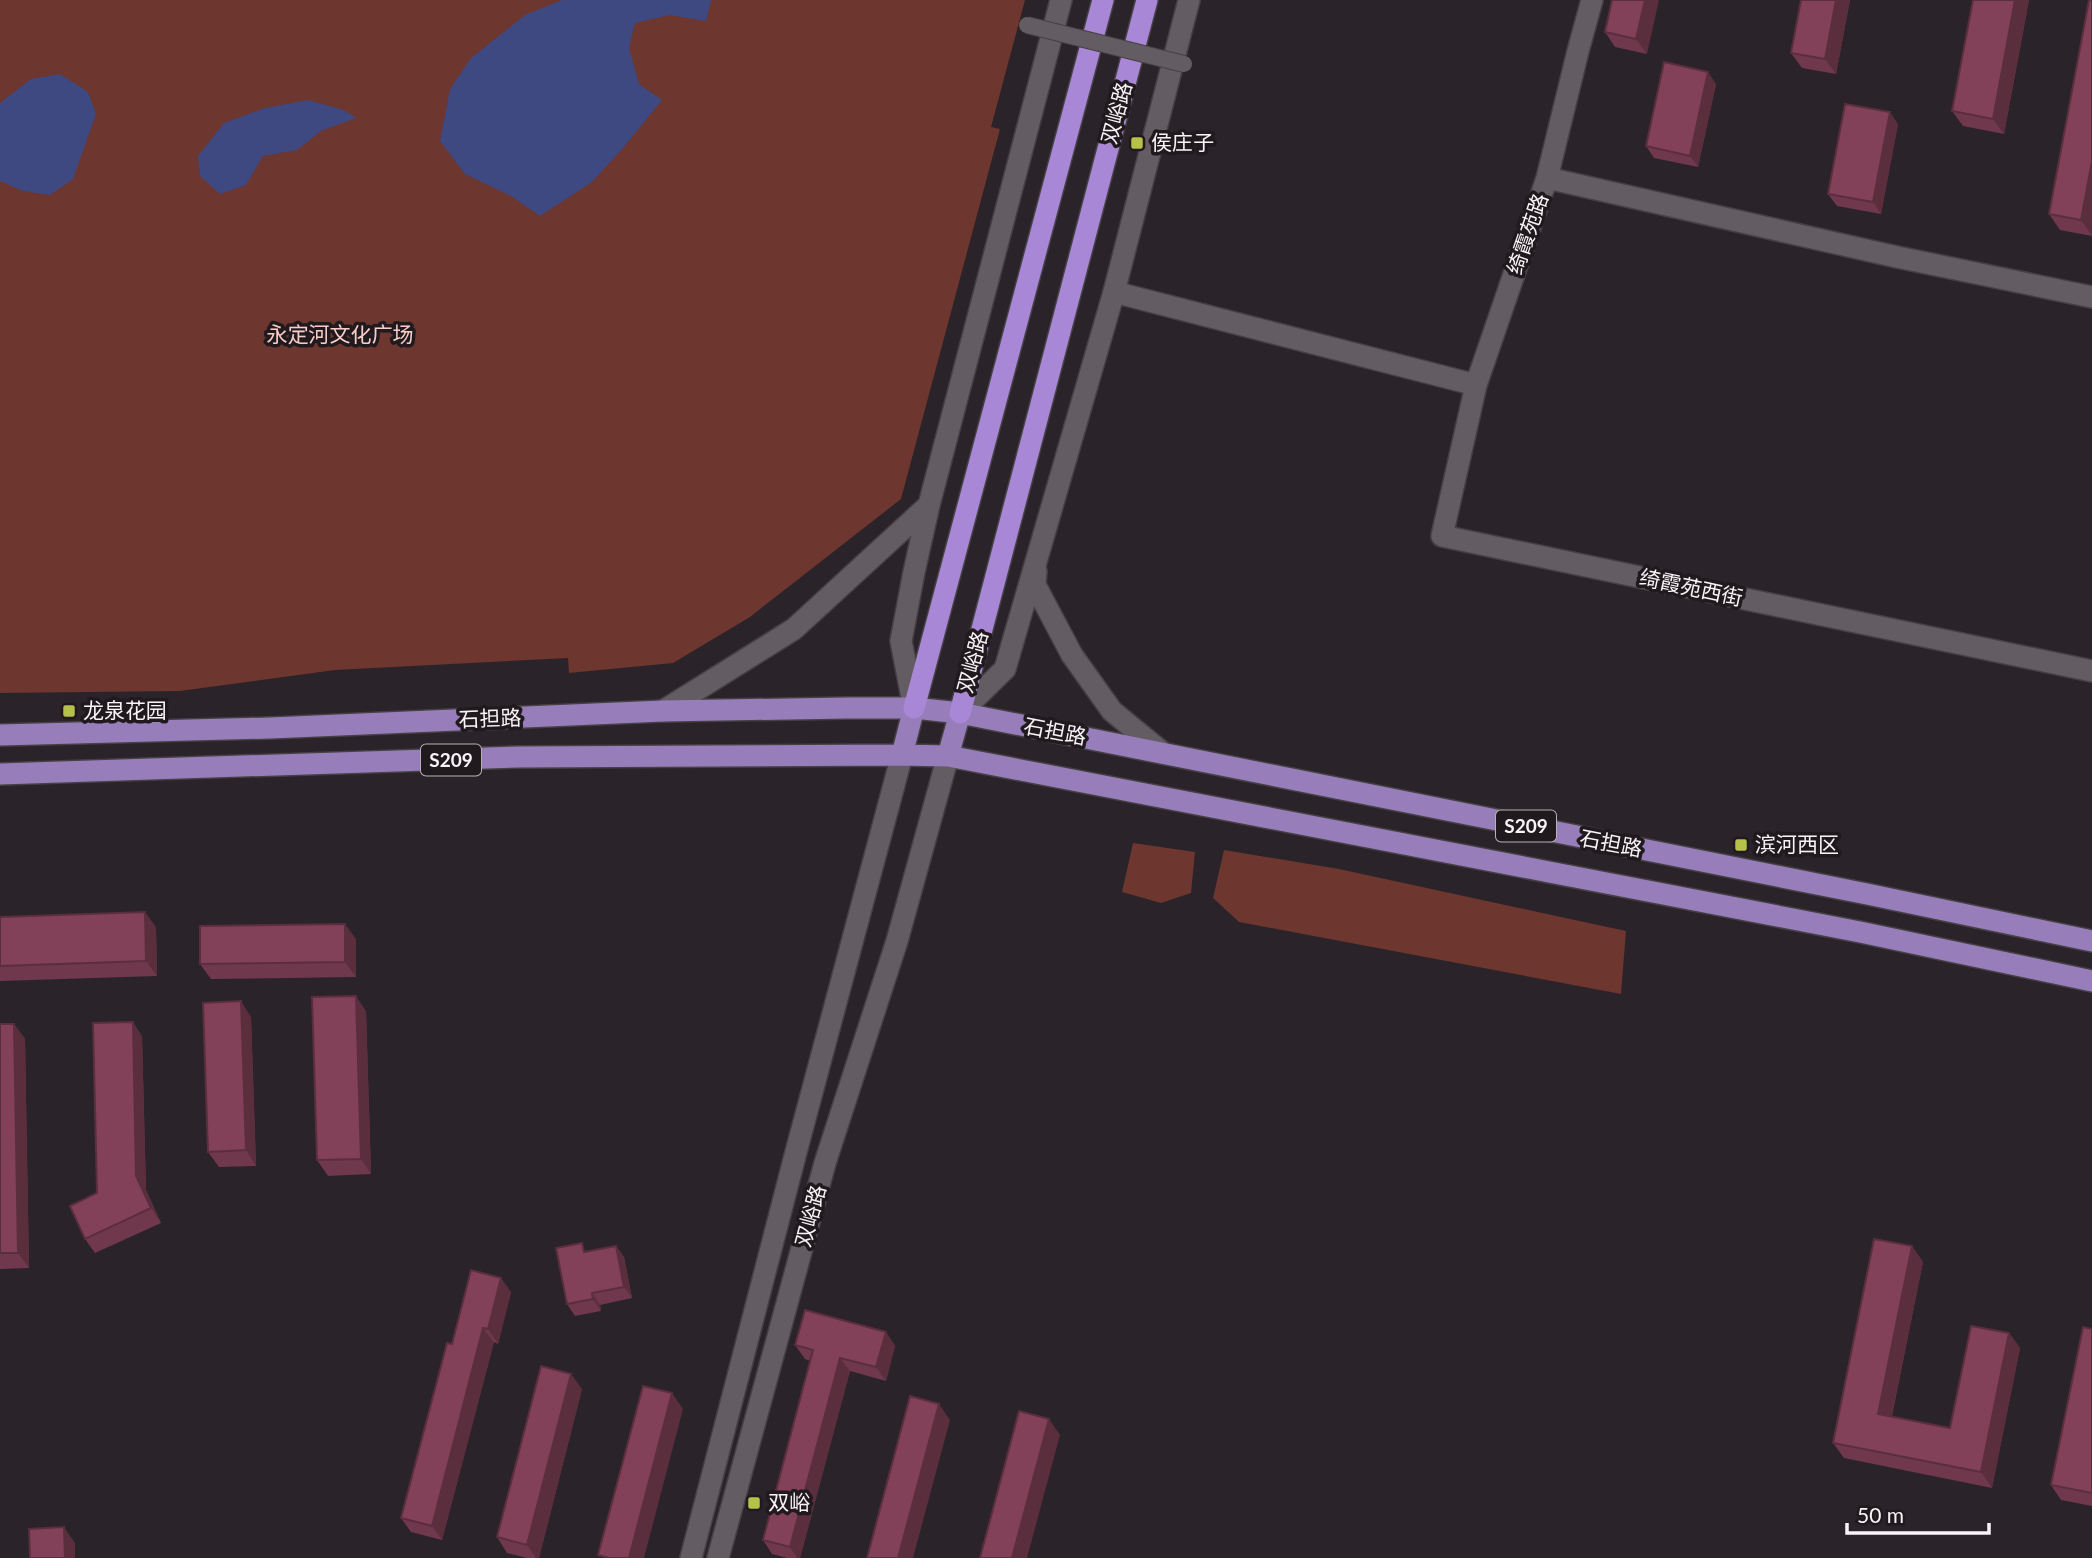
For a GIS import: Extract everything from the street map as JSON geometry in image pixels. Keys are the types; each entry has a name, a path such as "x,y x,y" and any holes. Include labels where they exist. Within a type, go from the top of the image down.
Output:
{"highway":[{"name":"双峪路","path":"914,708 1102,0"},
{"name":"双峪路","path":"960,713 1147,0"}],"main road":[{"name":"石担路","path":"0,735 270,728 663,711 914,708 960,713 1163,753 2092,941"},
{"path":"902,755 914,708"},
{"path":"948,756 960,713"},
{"name":"石担路","path":"0,774 519,757 948,756 1846,929 2092,981"}],"street":[{"path":"914,708 901,641 914,572 929,505 1061,0"},
{"name":"双峪路","path":"960,713 1006,669 1114,292 1189,0"},
{"path":"1547,178 1592,0"},
{"path":"1027,25 1184,64"},
{"name":"绮霞苑路","path":"1476,385 1547,178 1897,257 2092,297"},
{"path":"1114,292 1476,385"},
{"name":"绮霞苑西街","path":"1476,385 1441,536 2092,671"},
{"path":"663,711 794,629 929,505"},
{"path":"1036,561 1035,585 1068,649 1112,711 1163,753"},
{"name":"双峪路","path":"691,1558 902,755"},
{"name":"双峪路","path":"718,1558 825,1163 897,940 948,756"}],"green space":[{"name":"永定河文化广场","path":"0,0 1025,0 991,127 1000,129 901,499 750,617 673,663 569,673 568,658 335,670 180,691 0,693"},
{"path":"1133,843 1195,852 1191,893 1161,903 1122,892"},
{"path":"1224,850 1339,869 1626,931 1621,994 1239,922 1213,898"}],"water":[{"path":"562,0 711,0 706,21 670,15 635,23 629,48 639,84 662,100 592,182 540,216 511,196 465,174 440,141 450,89 471,58 525,15"},
{"path":"60,74 88,92 96,114 73,179 50,195 23,191 0,181 0,103 31,79"},
{"path":"308,100 344,110 356,118 321,131 297,150 263,156 246,185 220,194 200,176 198,156 224,123 265,108"}],"building":[{"path":"1612,0 1645,0 1636,39 1605,32"},
{"path":"1801,0 1836,0 1825,59 1791,53"},
{"path":"1973,0 2015,0 1993,119 1952,111"},
{"path":"2089,0 2092,0 2092,161 2081,220 2049,214"},
{"path":"1664,62 1708,72 1690,156 1646,146"},
{"path":"1845,104 1890,112 1873,202 1828,194"},
{"path":"145,912 146,961 0,966 0,917"},
{"path":"345,924 345,962 200,964 200,926"},
{"path":"356,996 361,1159 317,1160 312,997"},
{"path":"241,1001 246,1150 208,1152 203,1003"},
{"path":"133,1022 136,1176 151,1208 85,1239 70,1206 97,1193 93,1023"},
{"path":"0,1024 14,1024 18,1253 0,1253"},
{"path":"1874,1239 1912,1246 1878,1414 1950,1428 1971,1326 2009,1333 1981,1472 1833,1443"},
{"path":"582,1243 584,1252 616,1246 624,1287 592,1293 593,1299 567,1304 556,1248"},
{"path":"471,1270 501,1278 488,1329 483,1328 432,1526 401,1518 447,1343 452,1344"},
{"path":"805,1310 886,1332 876,1367 840,1358 790,1547 763,1540 813,1350 795,1345"},
{"path":"2083,1327 2092,1329 2092,1493 2051,1485"},
{"path":"541,1366 571,1374 527,1545 497,1537"},
{"path":"643,1386 672,1393 629,1558 609,1558 598,1555"},
{"path":"910,1396 939,1404 898,1558 867,1558"},
{"path":"1019,1411 1049,1419 1012,1558 980,1558"},
{"path":"64,1527 65,1558 30,1558 29,1529"}],"place":[{"name":"侯庄子","path":"1137,143"},
{"name":"龙泉花园","path":"69,711"},
{"name":"滨河西区","path":"1741,845"},
{"name":"双峪","path":"754,1503"}]}
